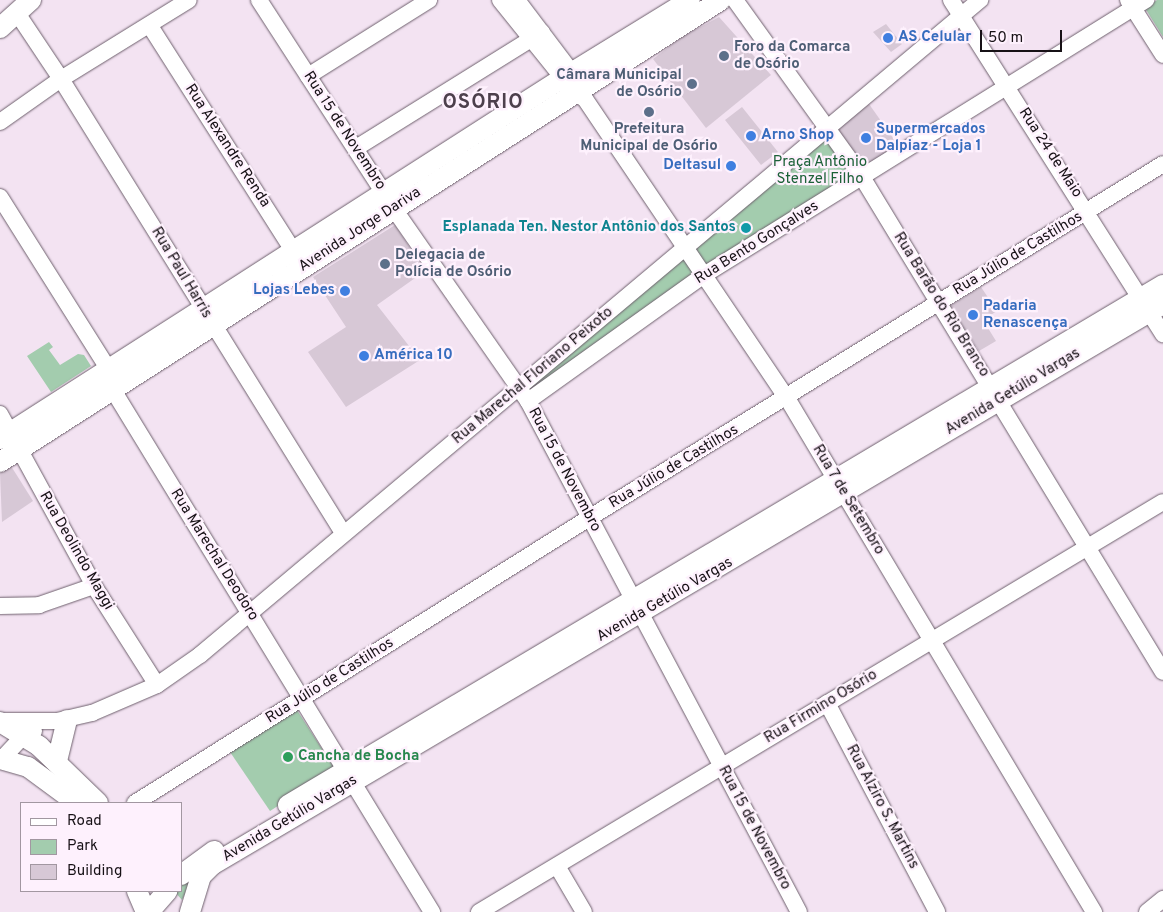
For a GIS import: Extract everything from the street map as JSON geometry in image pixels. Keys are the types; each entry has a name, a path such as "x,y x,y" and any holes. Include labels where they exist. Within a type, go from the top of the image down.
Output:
{"main road":[{"name":"Avenida Jorge Dariva","path":"576,86 690,0"},
{"name":"Avenida Jorge Dariva","path":"0,462 9,440 51,405 107,367 208,316 389,201 576,86 721,0"},
{"path":"0,28 24,7"},
{"name":"Avenida Getúlio Vargas","path":"182,874 841,488 995,392 1151,305 1163,285"},
{"name":"Avenida Jorge Dariva","path":"9,440 63,422 113,390 208,316"},
{"path":"51,405 63,422"},
{"path":"57,761 62,720"},
{"path":"0,721 57,761 97,802"},
{"path":"1,760 28,767 76,802"},
{"name":"Avenida Getúlio Vargas","path":"190,912 200,876 250,835"},
{"path":"138,892 147,912 166,892"},
{"path":"168,892 182,912"}],"street":[{"path":"0,122 62,79 189,0"},
{"name":"Rua 15 de Novembro","path":"258,0 389,201 524,395 799,912"},
{"path":"308,76 429,0"},
{"name":"Rua 7 de Setembro","path":"500,0 537,35"},
{"name":"Rua 7 de Setembro","path":"517,0 537,35 576,86 687,247 787,398 930,641 1094,912"},
{"name":"Rua Barão do Rio Branco","path":"735,0 826,130 862,177 995,392 1163,672"},
{"name":"Rua 24 de Maio","path":"951,0 963,14 1007,87 1151,305 1163,334"},
{"name":"Rua Marechal Floriano Peixoto","path":"62,720 118,704 157,685 200,655 343,534 524,395 687,247 980,0"},
{"path":"1136,3 1163,55"},
{"name":"Rua Bento Gonçalves","path":"524,395 704,275 1007,87 1136,3"},
{"name":"Rua Paul Harris","path":"24,7 62,79 343,534"},
{"name":"Rua Alexandre Renda","path":"150,26 299,259"},
{"path":"356,148 537,35"},
{"name":"Rua Júlio de Castilhos","path":"137,802 589,518 787,398 1163,164"},
{"name":"Rua Marechal Deodoro","path":"0,196 107,367 113,390 303,698 347,776 432,912"},
{"name":"Rua Deolindo Maggi","path":"0,414 9,440 94,586 157,685"},
{"name":"Rua Firmino Osório","path":"478,912 1163,502"},
{"path":"0,606 39,605 94,586"},
{"name":"Rua Alziro S. Martins","path":"827,703 936,912"},
{"path":"0,721 62,720"},
{"path":"1,760 23,736 62,720"},
{"path":"556,866 584,912"},
{"path":"1147,912 1163,899"}],"green space":[{"path":"1157,0 1163,0 1163,37 1145,8"},
{"name":"Praça Antônio Stenzel Filho","path":"824,136 855,176 708,269 694,248"},
{"path":"686,252 700,275 530,395 526,388"},
{"path":"49,342 53,347 49,350 60,365 78,354 84,355 91,366 51,392 27,356"},
{"path":"295,707 335,769 270,811 228,749"},
{"path":"182,882 191,882 182,900 175,892 182,892"}],"building":[{"path":"719,17 771,75 706,128 653,59 682,37"},
{"name":"AS Celular","path":"886,24 902,44 891,52 873,32"},
{"name":"Supermercados Dalpiaz - Loja 1","path":"869,104 898,145 864,169 834,130"},
{"name":"Arno Shop","path":"742,107 778,152 761,165 725,120"},
{"path":"395,225 425,271 377,305 420,360 346,407 308,352 346,327 313,277"},
{"name":"Padaria Renascença","path":"981,287 997,311 983,320 996,341 979,351 950,306"},
{"path":"11,466 33,501 2,522 0,473"}],"place":[{"name":"AS Celular","path":"888,38"},
{"name":"Foro da Comarca de Osório","path":"724,56"},
{"name":"Câmara Municipal de Osório","path":"692,84"},
{"name":"Prefeitura Municipal de Osório","path":"649,112"},
{"name":"Arno Shop","path":"751,136"},
{"name":"Supermercados Dalpiaz - Loja 1","path":"866,138"},
{"name":"Deltasul","path":"731,166"},
{"name":"Esplanada Ten. Nestor Antônio dos Santos","path":"746,228"},
{"name":"Delegacia de Polícia de Osório","path":"385,264"},
{"name":"Lojas Lebes","path":"345,291"},
{"name":"Padaria Renascença","path":"973,315"},
{"name":"América 10","path":"364,356"},
{"name":"Cancha de Bocha","path":"288,757"}],"district":[{"name":"OSÓRIO","path":"483,103"}]}
